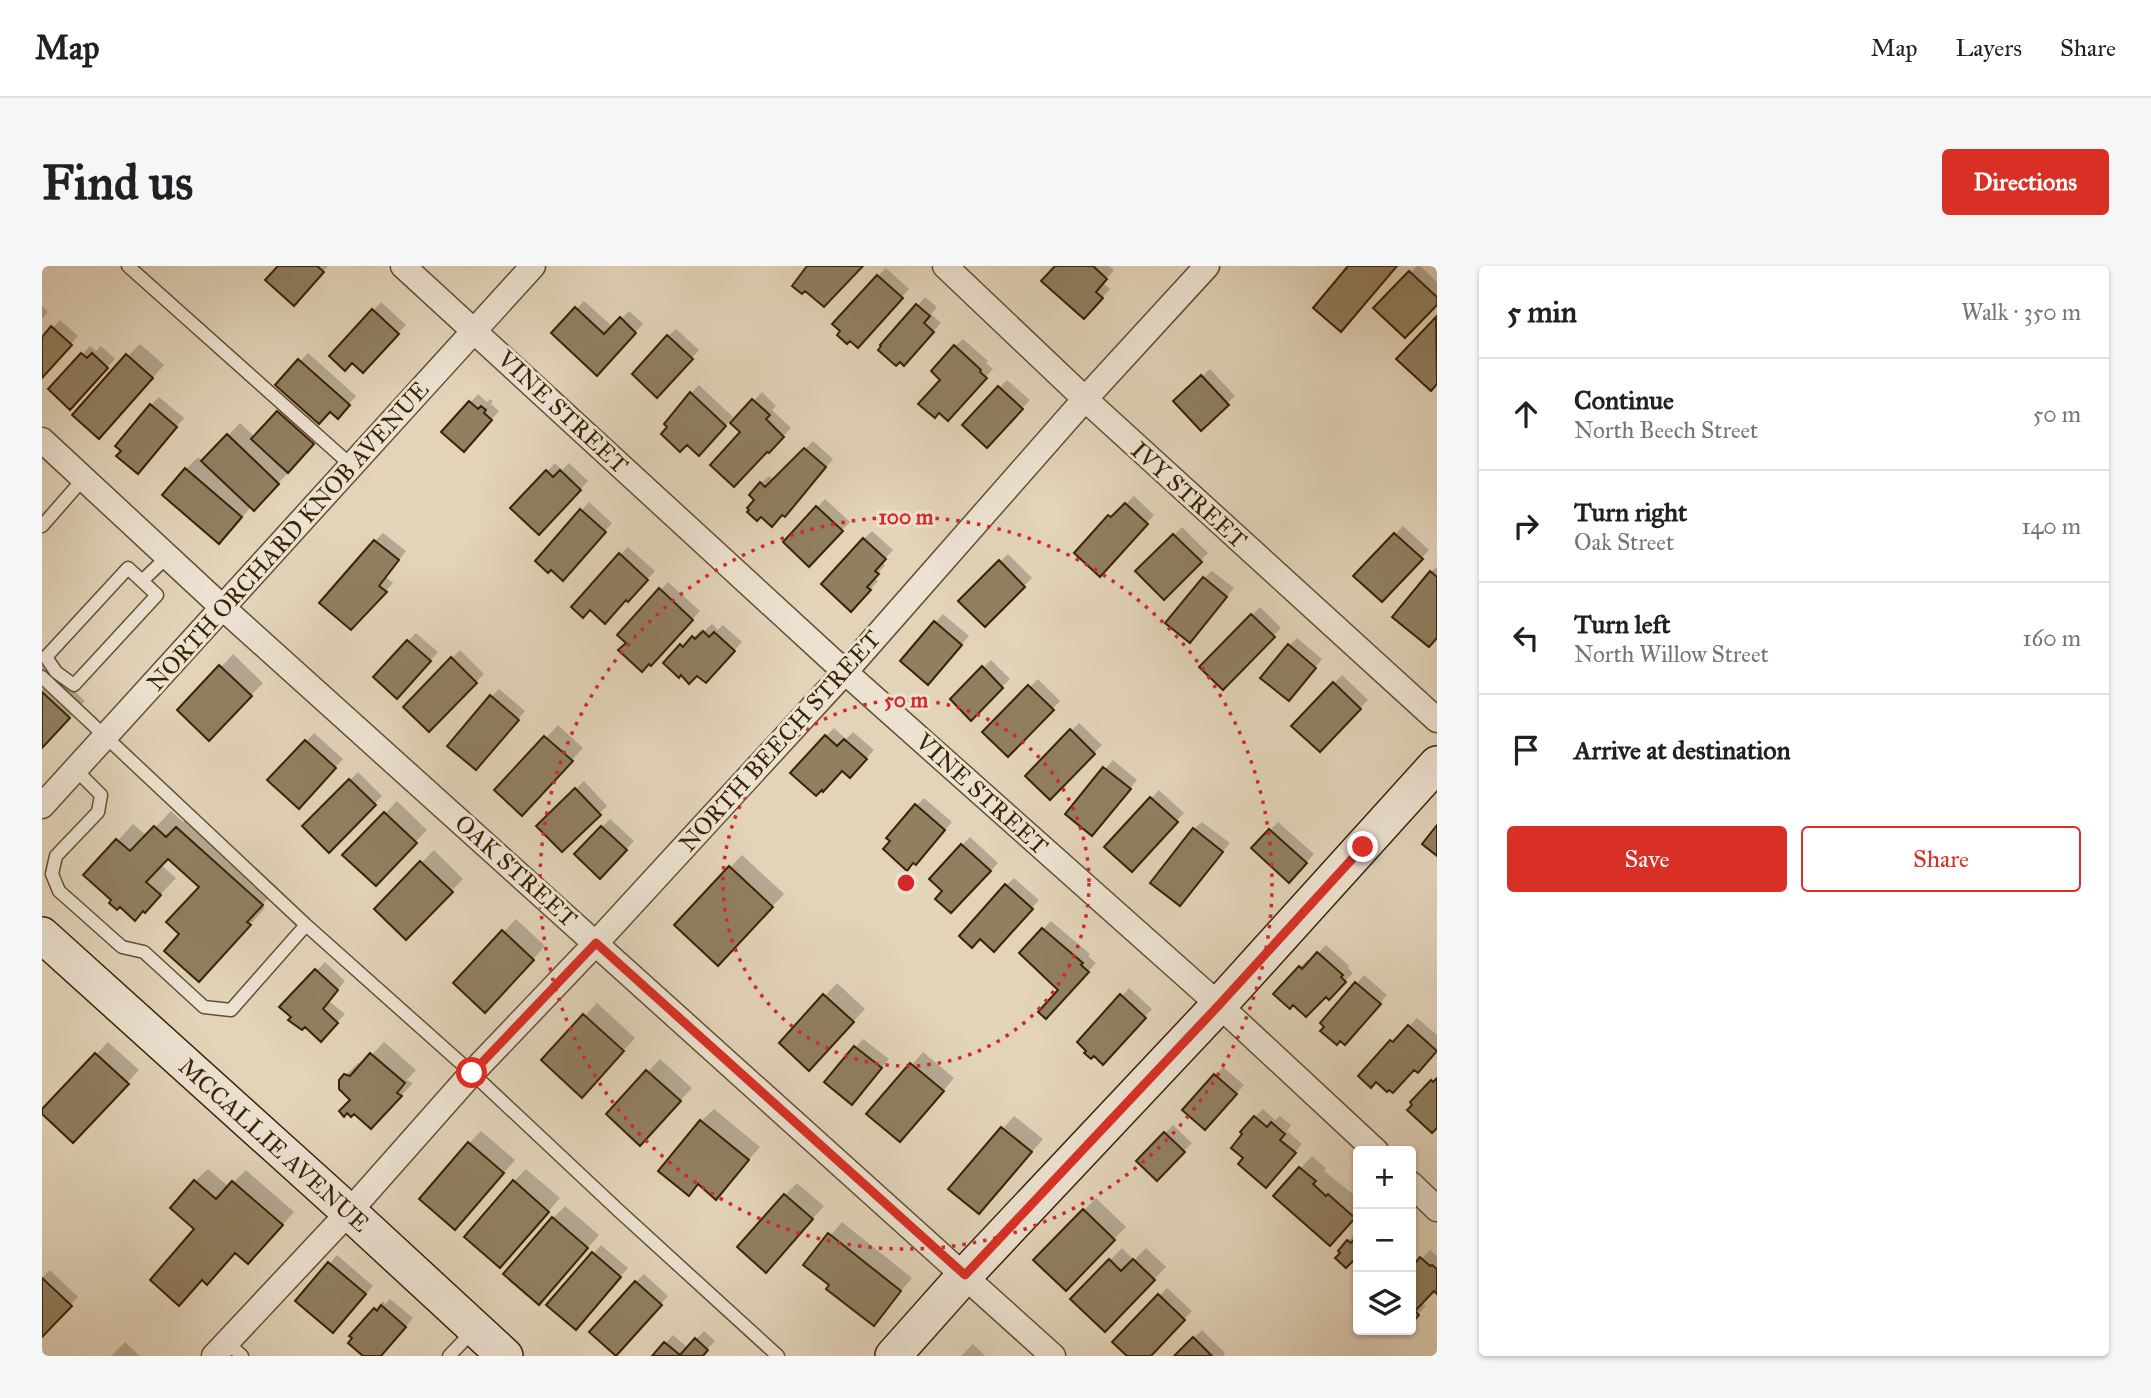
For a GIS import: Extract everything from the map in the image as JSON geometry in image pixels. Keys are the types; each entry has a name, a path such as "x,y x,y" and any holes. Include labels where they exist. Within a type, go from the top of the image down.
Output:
{"main road":[{"path":"893,1356 965,1275 1219,1005 1437,764"},
{"name":"MCCALLIE AVENUE","path":"42,935 505,1356"}],"street":[{"name":"VINE STREET","path":"403,266 845,671 1219,1005 1371,1146"},
{"name":"NORTH ORCHARD KNOB AVENUE","path":"42,806 533,266"},
{"name":"IVY STREET","path":"945,266 1085,400 1437,720"},
{"name":"NORTH BEECH STREET","path":"228,1351 472,1073 596,943 845,671 1206,266"},
{"name":"OAK STREET","path":"42,440 223,608 1053,1356"},
{"path":"1416,1189 1437,1209"}],"lane":[{"path":"128,266 352,466"},
{"path":"42,526 84,478"},
{"path":"142,581 168,556"},
{"path":"128,568 156,595 74,685 56,671 46,657 128,568"},
{"path":"56,671 44,679 306,925 472,1073 778,1356"},
{"path":"76,770 101,795 98,812 56,856 52,874 59,891 122,947 144,952 204,1007 231,1010 306,925"},
{"path":"449,1356 475,1328"}],"building":[{"path":"278,266 317,266 324,272 294,306 265,280"},
{"path":"807,266 863,266 824,307 805,291 802,294 792,286"},
{"path":"1055,266 1093,266 1107,279 1096,292 1103,298 1084,319 1041,281"},
{"path":"1348,266 1397,266 1341,332 1313,308"},
{"path":"1409,271 1437,297 1437,305 1405,338 1373,308"},
{"path":"877,275 903,298 858,348 850,341 847,344 837,335 840,331 832,324"},
{"path":"916,304 930,316 924,323 934,332 904,366 900,362 896,366 878,350"},
{"path":"575,307 604,334 620,317 636,333 597,376 551,333"},
{"path":"372,309 399,334 363,373 352,363 345,371 329,356"},
{"path":"1436,317 1437,384 1431,391 1396,359"},
{"path":"51,326 72,345 42,378 42,337"},
{"path":"667,335 693,359 657,398 632,374"},
{"path":"954,345 987,378 948,421 939,413 935,418 918,404 940,380 931,371"},
{"path":"81,353 87,358 92,353 108,368 70,410 48,389"},
{"path":"126,354 153,378 99,439 72,415"},
{"path":"298,359 350,405 338,419 330,412 319,424 275,385"},
{"path":"1201,375 1229,405 1201,431 1173,401"},
{"path":"998,386 1023,409 987,448 962,425"},
{"path":"690,392 726,426 699,456 687,445 680,452 661,434 667,427 664,424"},
{"path":"752,399 770,415 766,419 784,437 734,487 710,465 740,432 730,423"},
{"path":"469,401 478,409 481,406 486,410 484,413 492,420 464,452 441,432"},
{"path":"150,404 177,427 138,474 116,456 121,451 115,446"},
{"path":"277,411 314,444 288,473 251,439"},
{"path":"227,434 279,484 254,511 201,461"},
{"path":"804,448 826,467 785,517 782,515 772,527 761,517 757,521 747,512 754,500 749,495 760,482 765,487"},
{"path":"185,468 242,517 219,544 162,495"},
{"path":"546,470 553,477 560,470 581,490 539,535 510,508"},
{"path":"1125,503 1148,524 1100,577 1074,553 1108,515 1111,517"},
{"path":"816,506 843,531 809,567 783,542"},
{"path":"580,509 606,532 563,581 551,570 548,573 535,561"},
{"path":"1394,533 1423,559 1382,602 1353,576"},
{"path":"1173,534 1202,562 1164,600 1135,571"},
{"path":"863,538 886,559 875,571 879,574 867,587 871,590 851,612 821,584"},
{"path":"374,540 399,560 379,586 387,592 351,630 319,603"},
{"path":"619,553 648,580 605,624 590,610 583,618 571,607"},
{"path":"999,560 1025,587 985,627 958,601"},
{"path":"1430,571 1437,577 1437,638 1429,647 1392,617"},
{"path":"1203,577 1227,597 1190,643 1165,623"},
{"path":"659,588 693,620 651,666 649,664 642,672 618,650 626,643 617,635"},
{"path":"1251,614 1275,637 1223,690 1199,667"},
{"path":"934,621 962,645 928,685 900,661"},
{"path":"703,631 709,637 714,632 735,651 706,683 697,676 689,684 663,663 680,644 683,647 692,636 695,639"},
{"path":"407,640 431,661 397,699 373,677"},
{"path":"1288,644 1316,668 1289,701 1260,678"},
{"path":"451,657 477,683 429,732 403,707"},
{"path":"219,665 252,696 209,741 177,710"},
{"path":"982,666 1003,688 971,721 950,699"},
{"path":"1333,682 1361,709 1320,752 1291,726"},
{"path":"1028,685 1054,710 1008,757 982,732"},
{"path":"42,692 70,718 42,748"},
{"path":"490,695 519,720 476,770 447,746"},
{"path":"1070,729 1095,754 1050,800 1025,776"},
{"path":"825,735 837,746 844,739 867,759 850,778 842,771 816,796 790,773"},
{"path":"544,736 573,761 522,816 494,790"},
{"path":"305,740 336,768 299,809 267,780"},
{"path":"1103,767 1131,789 1092,836 1065,814"},
{"path":"349,779 376,805 329,853 302,826"},
{"path":"575,788 601,815 562,852 536,826"},
{"path":"1150,797 1178,822 1132,872 1104,847"},
{"path":"915,804 945,830 916,865 913,863 907,871 883,849 890,841 886,838"},
{"path":"384,812 417,843 376,886 342,855"},
{"path":"1437,825 1437,856 1422,844"},
{"path":"154,826 166,837 176,827 263,905 247,922 251,925 199,982 164,951 179,934 166,922 199,887 168,859 146,882 161,895 135,921 120,907 117,910 109,903 111,900 83,875 116,839 130,851"},
{"path":"601,826 627,850 600,879 574,854"},
{"path":"1193,828 1223,852 1180,906 1150,883"},
{"path":"1269,829 1307,863 1289,883 1251,848"},
{"path":"961,844 991,871 951,913 935,899 942,891 929,879"},
{"path":"420,861 453,892 406,940 374,909"},
{"path":"729,866 773,907 718,966 674,925"},
{"path":"1005,884 1033,909 994,952 980,939 972,948 959,936"},
{"path":"1042,928 1083,963 1081,965 1089,972 1046,1019 1038,1012 1058,990 1019,953"},
{"path":"502,930 534,960 485,1013 453,983"},
{"path":"1317,952 1343,975 1341,977 1346,982 1329,1000 1326,997 1306,1017 1293,1005 1290,1009 1273,994 1299,966 1302,969"},
{"path":"315,969 338,990 323,1009 338,1023 321,1042 305,1027 302,1030 288,1020 291,1017 279,1007"},
{"path":"1355,982 1381,1004 1345,1045 1340,1041 1337,1045 1320,1031 1324,1027 1320,1023"},
{"path":"823,994 854,1022 809,1071 779,1043"},
{"path":"1120,994 1146,1018 1103,1065 1094,1056 1091,1059 1084,1053 1086,1051 1077,1042"},
{"path":"583,1014 624,1051 582,1098 541,1060"},
{"path":"1408,1025 1437,1051 1418,1073 1414,1070 1393,1093 1389,1090 1387,1092 1376,1082 1371,1088 1358,1076 1390,1040 1393,1042"},
{"path":"854,1046 882,1068 852,1105 824,1082"},
{"path":"95,1053 129,1084 73,1143 42,1114 42,1109"},
{"path":"370,1053 405,1083 397,1093 402,1096 371,1129 354,1114 351,1117 347,1113 344,1117 339,1111 350,1100 339,1089 339,1080 344,1074 350,1076"},
{"path":"910,1063 944,1091 900,1142 866,1114"},
{"path":"646,1070 681,1101 640,1146 606,1114"},
{"path":"1214,1074 1237,1094 1205,1130 1182,1110"},
{"path":"1437,1078 1437,1128 1432,1133 1407,1110 1412,1105 1410,1102 1431,1080 1433,1082"},
{"path":"1254,1116 1267,1127 1271,1122 1285,1134 1280,1140 1296,1153 1266,1188 1238,1164 1243,1158 1231,1148"},
{"path":"700,1120 749,1160 716,1200 698,1184 689,1196 658,1171"},
{"path":"1001,1127 1032,1152 979,1214 948,1189"},
{"path":"1164,1132 1185,1152 1157,1181 1136,1161"},
{"path":"468,1142 504,1173 455,1230 419,1199"},
{"path":"1299,1167 1316,1181 1313,1184 1326,1196 1328,1194 1353,1216 1353,1220 1330,1246 1273,1196"},
{"path":"194,1180 216,1199 232,1181 283,1225 248,1264 235,1253 207,1285 202,1280 179,1306 150,1280 194,1229 170,1208"},
{"path":"513,1180 549,1212 500,1268 464,1237"},
{"path":"784,1194 813,1219 766,1273 737,1247"},
{"path":"1083,1209 1115,1240 1066,1291 1033,1260"},
{"path":"552,1217 588,1248 539,1305 503,1274"},
{"path":"828,1233 901,1291 874,1326 826,1289 829,1285 803,1265"},
{"path":"1347,1240 1351,1243 1353,1241 1353,1261 1346,1268 1335,1258"},
{"path":"592,1252 621,1277 576,1330 546,1305"},
{"path":"1420,1257 1437,1269 1437,1294 1434,1291 1416,1310 1416,1272 1416,1262"},
{"path":"1109,1259 1121,1271 1133,1259 1155,1280 1105,1332 1070,1299"},
{"path":"328,1262 366,1294 333,1333 295,1301"},
{"path":"42,1278 72,1306 42,1337"},
{"path":"635,1281 662,1305 616,1356 589,1332"},
{"path":"1158,1294 1185,1320 1151,1356 1127,1356 1112,1342"},
{"path":"381,1305 406,1327 381,1356 363,1356 348,1343 352,1338 349,1336 374,1308 377,1311"},
{"path":"1193,1337 1212,1356 1174,1356"},
{"path":"695,1338 708,1350 703,1356 652,1356 664,1342 680,1355"}],"route":[{"path":"472,1073 596,943 965,1275 1219,1005 1363,847"}]}
